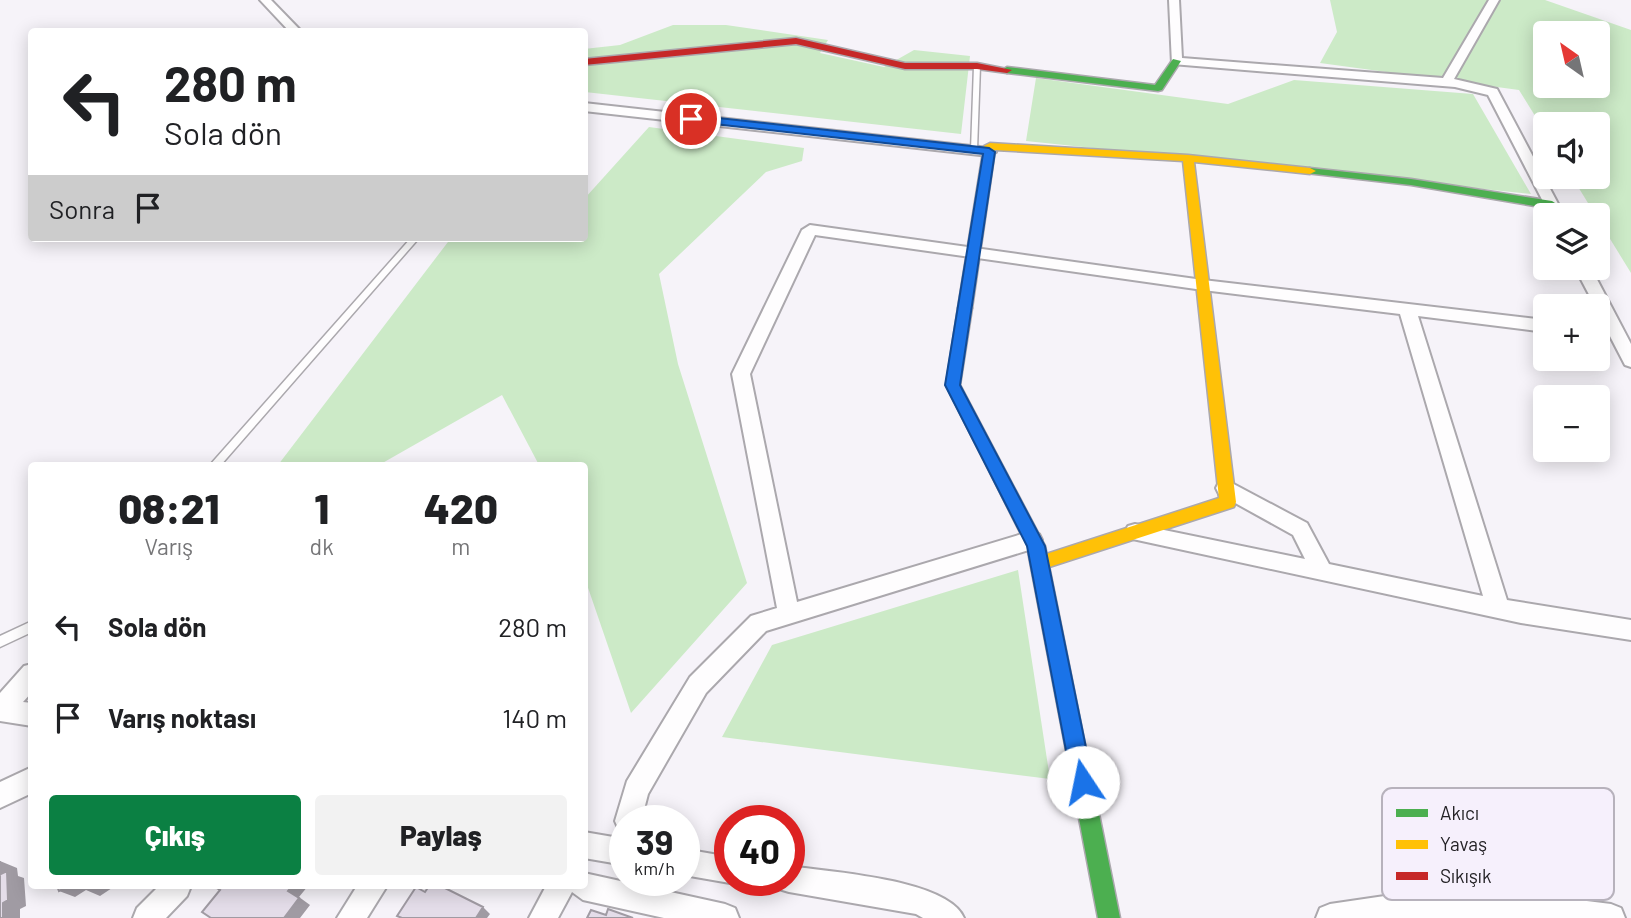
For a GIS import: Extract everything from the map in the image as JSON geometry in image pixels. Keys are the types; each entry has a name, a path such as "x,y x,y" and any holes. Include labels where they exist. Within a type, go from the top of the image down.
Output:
{"street":[{"path":"265,0 293,28"},
{"path":"588,62 796,41 905,66 977,66 1158,88 1176,61 1174,0"},
{"path":"1446,83 1494,0"},
{"path":"1176,61 1446,83 1493,92 1550,203"},
{"path":"588,107 982,151 990,146 1188,158 1410,182 1533,206"},
{"path":"982,151 973,253 953,385 1032,540 1040,563 1109,918"},
{"path":"1040,563 1228,502 1188,158"},
{"path":"789,614 741,374 810,230 1203,285 1533,325"},
{"path":"1589,280 1631,361"},
{"path":"1407,309 1497,608"},
{"path":"1610,333 1616,334"},
{"path":"1226,488 1300,530 1322,571"},
{"path":"1135,532 1497,608 1631,631"},
{"path":"632,805 636,790 698,685 759,623 1032,540"},
{"path":"1,709 28,679"},
{"path":"1,709 28,714"},
{"path":"0,795 28,781"},
{"path":"588,845 609,845"},
{"path":"805,882 920,901 950,918"},
{"path":"588,887 725,918"},
{"path":"147,918 174,889"},
{"path":"352,918 371,889"},
{"path":"543,918 559,889"},
{"path":"1330,918 1405,907 1530,908 1611,918"}],"lane":[{"path":"977,66 982,151"},
{"path":"218,462 411,242"},
{"path":"0,642 28,628"}],"green space":[{"path":"1330,0 1545,0 1605,21 1533,21 1533,98 1610,98 1610,23 1631,30 1631,273 1610,239 1610,203 1588,203 1579,189 1610,189 1610,112 1533,113 1519,90 1320,63 1337,32"},
{"path":"673,25 726,25 828,40 820,53 884,67 914,50 970,56 961,134 588,92 588,49 620,45"},
{"path":"1036,78 1228,104 1294,80 1473,94 1531,194 1026,141"},
{"path":"649,127 804,148 802,161 766,172 659,274 678,364 747,583 631,713 588,588 588,462 537,462 502,395 384,462 280,462 448,242 588,242 588,195"},
{"path":"1018,570 1050,779 722,737 772,645"}],"building":[{"path":"0,861 1,874 7,871 8,900 3,903 3,918 0,918"},
{"path":"290,889 288,891 299,898 284,918 211,918 202,912 220,890"},
{"path":"415,889 425,892 427,889 447,889 483,907 476,918 397,916"},
{"path":"608,909 633,918 587,918 591,910 606,915"}],"traffic: fast":[{"path":"1007,70 1158,88 1176,61"},
{"path":"1310,171 1411,182 1540,203"},
{"path":"965,308 953,385 1036,546 1109,918"}],"traffic: slow":[{"path":"965,308 990,146 1188,158 1310,171"},
{"path":"1040,563 1228,502 1188,158"}],"traffic: jam":[{"path":"588,62 796,41 905,66 977,66 1007,70"}],"route":[{"path":"691,119 989,152 953,385 1036,546 1083,782"}]}
